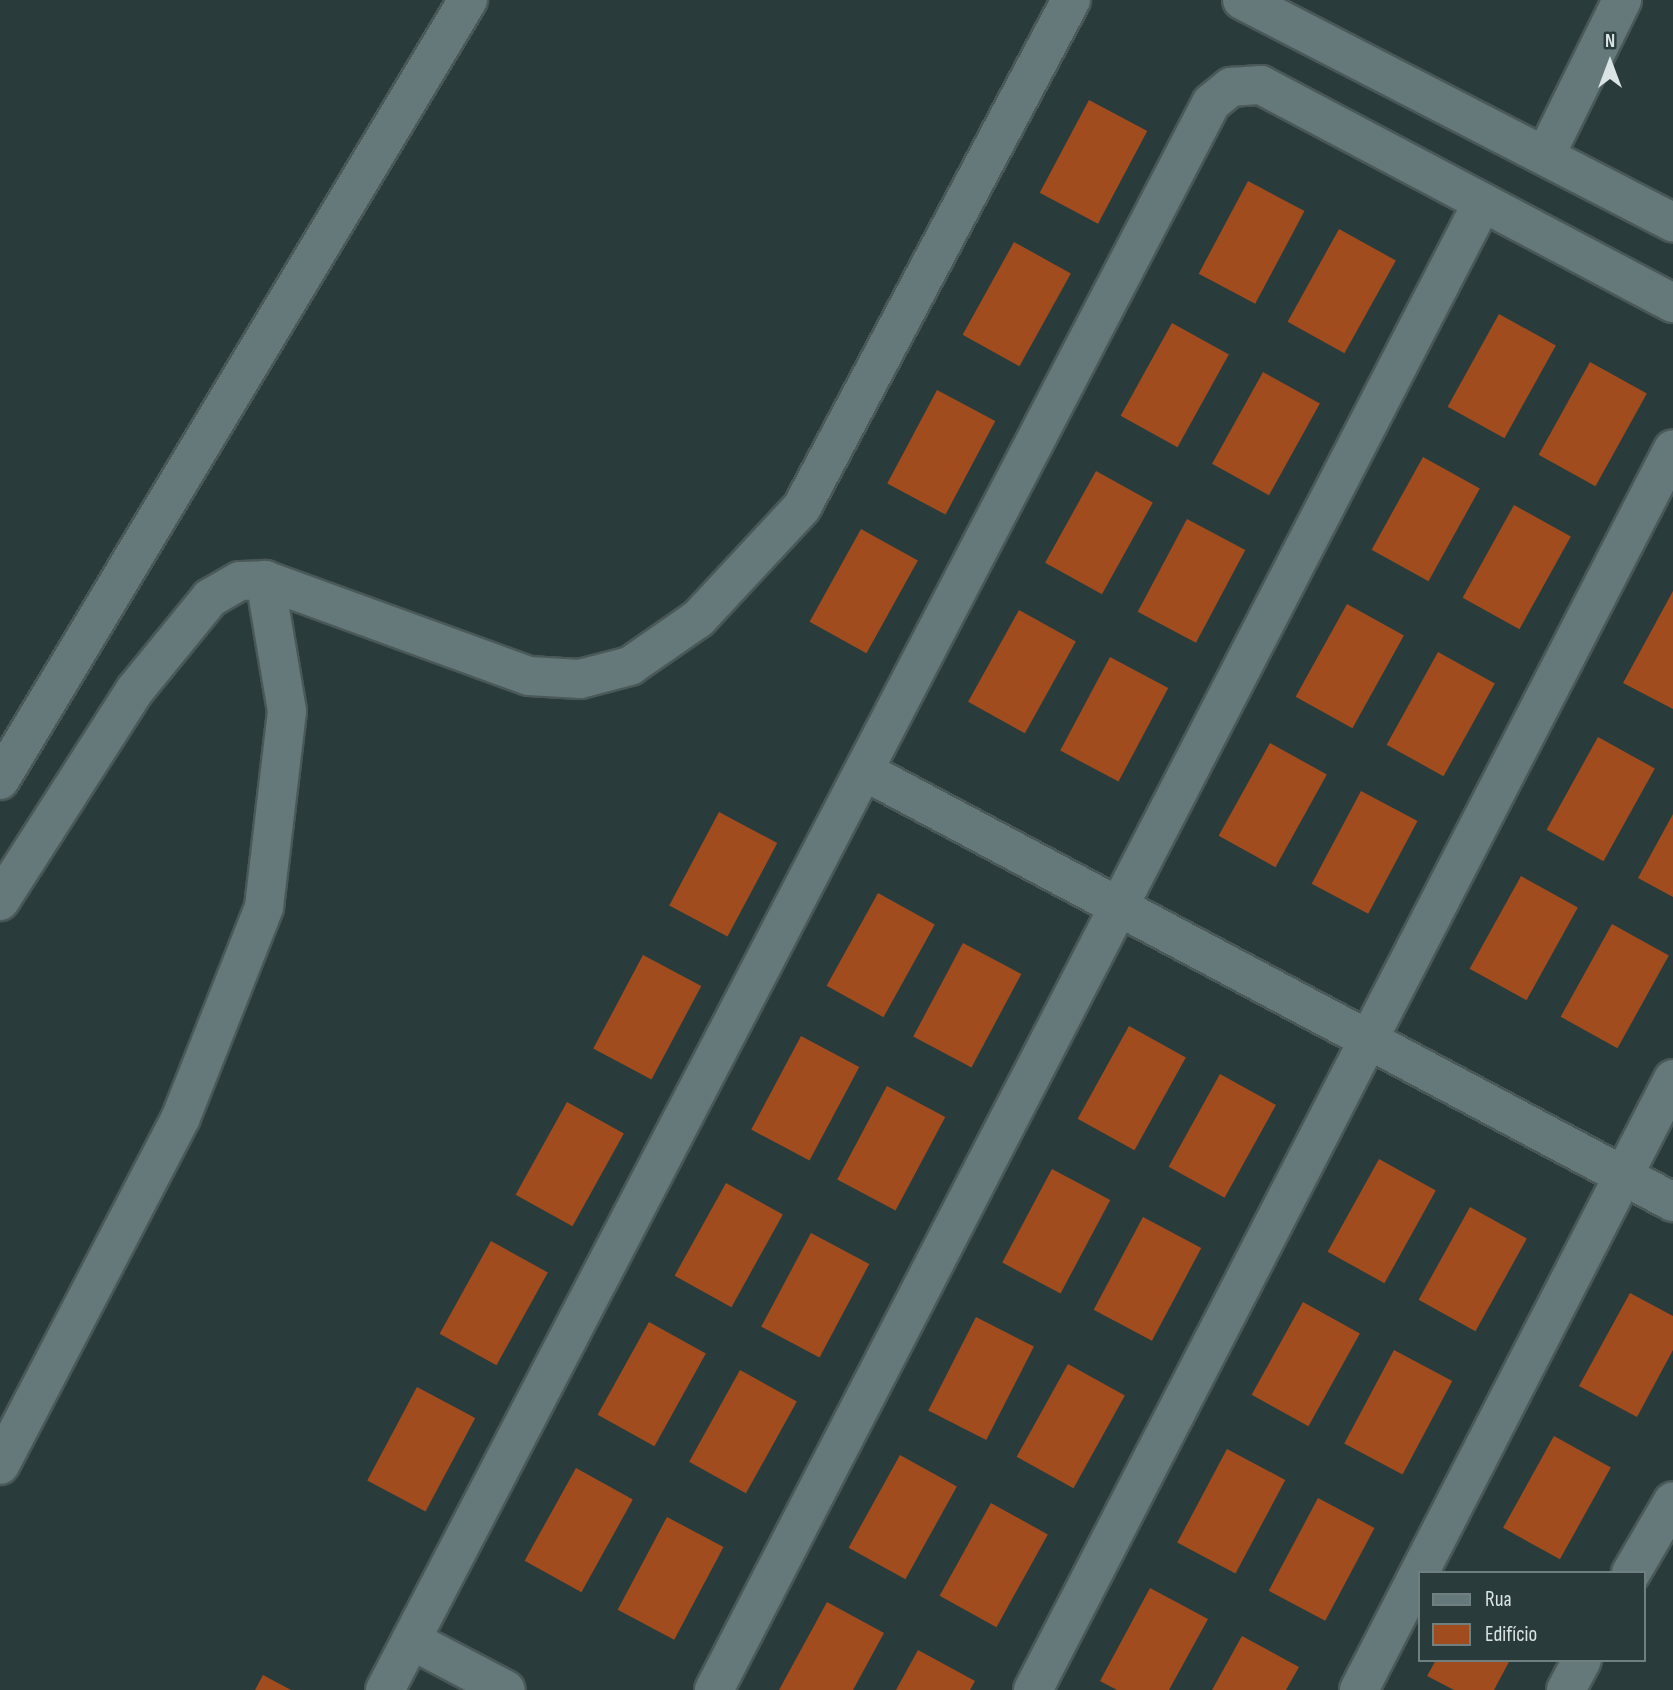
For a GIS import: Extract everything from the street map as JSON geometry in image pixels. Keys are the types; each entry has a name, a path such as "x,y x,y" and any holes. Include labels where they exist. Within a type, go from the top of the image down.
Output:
{"street":[{"path":"0,780 468,0"},
{"path":"0,901 135,690 210,598 240,581 265,580 529,676 579,679 630,666 699,618 802,507 1071,0"},
{"path":"1242,0 1673,222"},
{"path":"1545,156 1622,0"},
{"path":"385,1690 1211,103 1231,87 1261,85 1673,303"},
{"path":"714,1690 1482,203"},
{"path":"1033,1690 1673,449"},
{"path":"0,1465 181,1117 264,906 287,711 265,580"},
{"path":"864,771 1673,1202"},
{"path":"1420,1571 1673,1079"},
{"path":"1632,1571 1673,1501"},
{"path":"1359,1690 1418,1575"},
{"path":"411,1640 506,1690"},
{"path":"1566,1690 1581,1662"}],"building":[{"path":"1089,100 1147,131 1098,224 1040,193"},
{"path":"1248,181 1305,211 1255,304 1199,274"},
{"path":"1339,229 1396,261 1344,353 1288,322"},
{"path":"1014,242 1071,274 1019,366 963,335"},
{"path":"1499,314 1556,346 1504,438 1448,407"},
{"path":"1172,323 1229,355 1177,447 1121,416"},
{"path":"1590,362 1647,394 1595,486 1539,455"},
{"path":"1263,372 1320,404 1269,495 1212,464"},
{"path":"937,390 995,421 946,515 887,484"},
{"path":"1423,457 1480,489 1428,581 1372,550"},
{"path":"1096,471 1153,503 1102,594 1045,563"},
{"path":"1514,505 1571,537 1519,629 1463,598"},
{"path":"1187,519 1245,550 1196,643 1138,612"},
{"path":"861,529 918,561 866,653 810,622"},
{"path":"1673,591 1673,709 1623,683"},
{"path":"1347,604 1404,636 1352,728 1296,697"},
{"path":"1019,610 1076,642 1025,733 968,702"},
{"path":"1438,652 1495,684 1443,776 1387,745"},
{"path":"1110,657 1168,688 1119,782 1060,751"},
{"path":"1598,737 1655,769 1603,861 1547,830"},
{"path":"1270,743 1327,775 1275,867 1219,836"},
{"path":"1361,791 1418,821 1368,914 1312,884"},
{"path":"719,812 777,843 728,937 669,906"},
{"path":"1673,814 1673,897 1638,878"},
{"path":"1521,876 1578,908 1526,1000 1470,969"},
{"path":"878,893 935,925 883,1017 827,986"},
{"path":"1612,924 1669,956 1617,1048 1561,1017"},
{"path":"963,943 1021,974 972,1068 913,1037"},
{"path":"643,955 701,986 652,1080 593,1049"},
{"path":"1129,1026 1186,1058 1134,1150 1078,1119"},
{"path":"801,1036 859,1067 810,1161 751,1130"},
{"path":"1220,1074 1276,1105 1225,1198 1169,1167"},
{"path":"887,1086 945,1117 896,1211 837,1180"},
{"path":"567,1102 624,1134 572,1226 516,1195"},
{"path":"1379,1159 1436,1191 1384,1283 1328,1252"},
{"path":"1052,1169 1110,1200 1061,1294 1002,1263"},
{"path":"726,1183 783,1215 731,1307 675,1276"},
{"path":"1470,1207 1527,1239 1475,1331 1419,1300"},
{"path":"1143,1217 1201,1248 1152,1341 1094,1310"},
{"path":"811,1233 869,1264 820,1358 761,1327"},
{"path":"491,1241 548,1273 496,1365 440,1334"},
{"path":"1630,1293 1673,1316 1673,1350 1637,1417 1579,1386"},
{"path":"1303,1302 1360,1334 1308,1426 1252,1395"},
{"path":"976,1317 1034,1347 986,1440 928,1411"},
{"path":"649,1322 706,1354 654,1446 598,1415"},
{"path":"1394,1350 1452,1381 1403,1475 1344,1444"},
{"path":"1068,1364 1125,1396 1073,1488 1017,1457"},
{"path":"740,1370 797,1402 746,1493 689,1462"},
{"path":"417,1387 475,1418 426,1512 367,1481"},
{"path":"1554,1436 1611,1468 1560,1559 1503,1528"},
{"path":"1227,1449 1285,1480 1236,1574 1177,1543"},
{"path":"900,1455 957,1487 905,1579 849,1548"},
{"path":"576,1468 633,1500 581,1592 525,1561"},
{"path":"1318,1498 1375,1528 1325,1621 1269,1591"},
{"path":"991,1503 1048,1535 996,1627 940,1596"},
{"path":"667,1517 724,1547 674,1640 618,1610"},
{"path":"1150,1588 1208,1619 1169,1690 1117,1690 1100,1681"},
{"path":"827,1602 884,1633 853,1690 779,1690"},
{"path":"1242,1636 1299,1667 1286,1690 1212,1690"},
{"path":"918,1650 975,1681 970,1690 896,1690"},
{"path":"1435,1662 1509,1662 1494,1690 1454,1690 1427,1676"},
{"path":"263,1675 291,1690 255,1690"}]}
